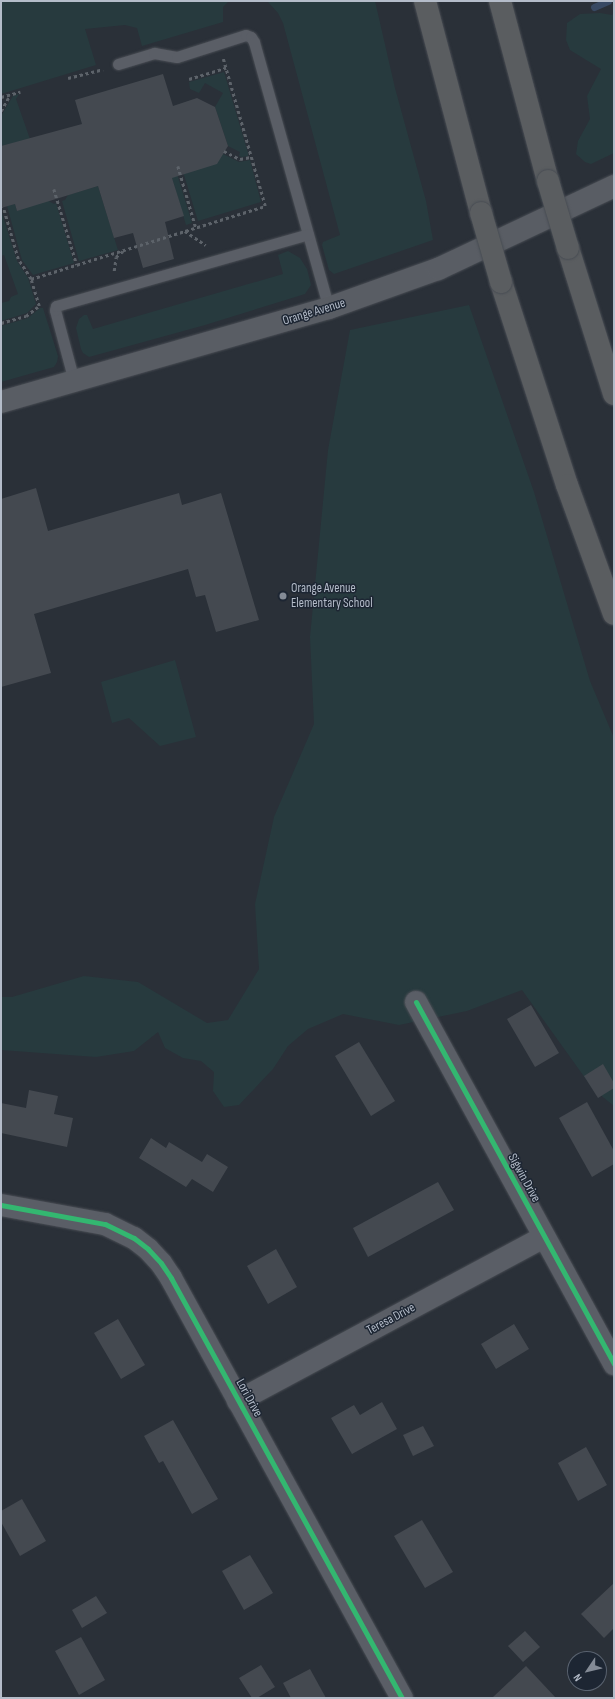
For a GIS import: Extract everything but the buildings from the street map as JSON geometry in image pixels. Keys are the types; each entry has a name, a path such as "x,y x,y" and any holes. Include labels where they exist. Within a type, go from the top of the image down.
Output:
{"highway":[{"path":"425,1 481,213 501,282 565,478 614,614"},
{"path":"500,1 548,181 614,394"}],"main road":[{"name":"Orange Avenue","path":"1,402 329,308 438,269 614,186"}],"street":[{"name":"Sigwin Drive","path":"416,1002 614,1364"},
{"name":"Lori Drive","path":"1,1205 105,1224 134,1238 148,1248 171,1278 402,1698"},
{"name":"Teresa Drive","path":"238,1401 544,1237"}],"lane":[{"path":"118,64 154,52 177,57 246,35 250,37 254,42 329,308"},
{"path":"74,381 55,310 56,306 308,234"}],"path":[{"path":"31,279 265,206 218,43"},
{"path":"68,78 84,73 95,72 118,64"},
{"path":"189,79 226,68"},
{"path":"1,97 20,92"},
{"path":"1,112 11,95"},
{"path":"224,151 240,159 251,157"},
{"path":"178,166 196,228"},
{"path":"54,189 77,265"},
{"path":"1,324 26,316 39,306 31,279 18,259 3,207"},
{"path":"185,231 209,246 214,261"}],"green space":[{"path":"1,1 229,1 223,7 223,22 142,46 137,28 125,25 85,29 96,65 1,94"},
{"path":"267,1 375,1 395,88 426,201 433,240 334,274 329,270 322,245 323,242 340,235 283,23 278,13"},
{"path":"600,13 612,15 614,13 614,153 591,164 585,162 576,154 578,141 590,119 587,96 601,69 570,50 566,40 567,23 580,14"},
{"path":"224,72 248,156 239,156 240,152 228,146 215,107 223,93 205,83 199,93 190,89 189,82"},
{"path":"19,94 16,99 30,139 1,146 1,116 13,96"},
{"path":"223,154 239,162 250,160 261,202 198,221 181,165"},
{"path":"175,167 192,223 186,225 169,168"},
{"path":"98,186 118,250 79,261 62,201 65,200 68,195"},
{"path":"45,199 54,204 56,203 74,263 33,275 22,260 7,206 15,204 17,211"},
{"path":"1,210 17,261 28,278 36,304 27,313 1,321 1,303 9,301 11,297 18,294 4,255 1,256"},
{"path":"288,251 300,258 307,269 311,285 305,294 205,325 89,357 83,353 81,349 76,328 79,319 84,315 87,315 93,329 283,274 278,255"},
{"path":"469,305 534,492 590,681 614,738 614,1106 593,1089 522,990 467,1011 399,1025 343,1014 308,1029 288,1046 273,1069 239,1105 224,1107 213,1091 214,1072 201,1061 183,1058 165,1048 158,1032 134,1051 96,1057 1,1050 1,997 12,997 84,976 138,982 207,1023 228,1020 259,969 255,904 274,817 314,724 310,637 328,450 350,330"},
{"path":"40,308 43,308 58,356 57,362 54,367 1,382 1,326 28,318"},
{"path":"175,660 196,737 160,746 129,718 112,723 101,682"}],"waterway":[{"path":"594,7 608,1"}],"cycle path":[{"path":"416,1002 614,1364"},
{"path":"1,1205 105,1224 134,1238 148,1249 161,1263 171,1278 402,1698"}],"place":[{"name":"Orange Avenue Elementary School","path":"283,596"}]}
